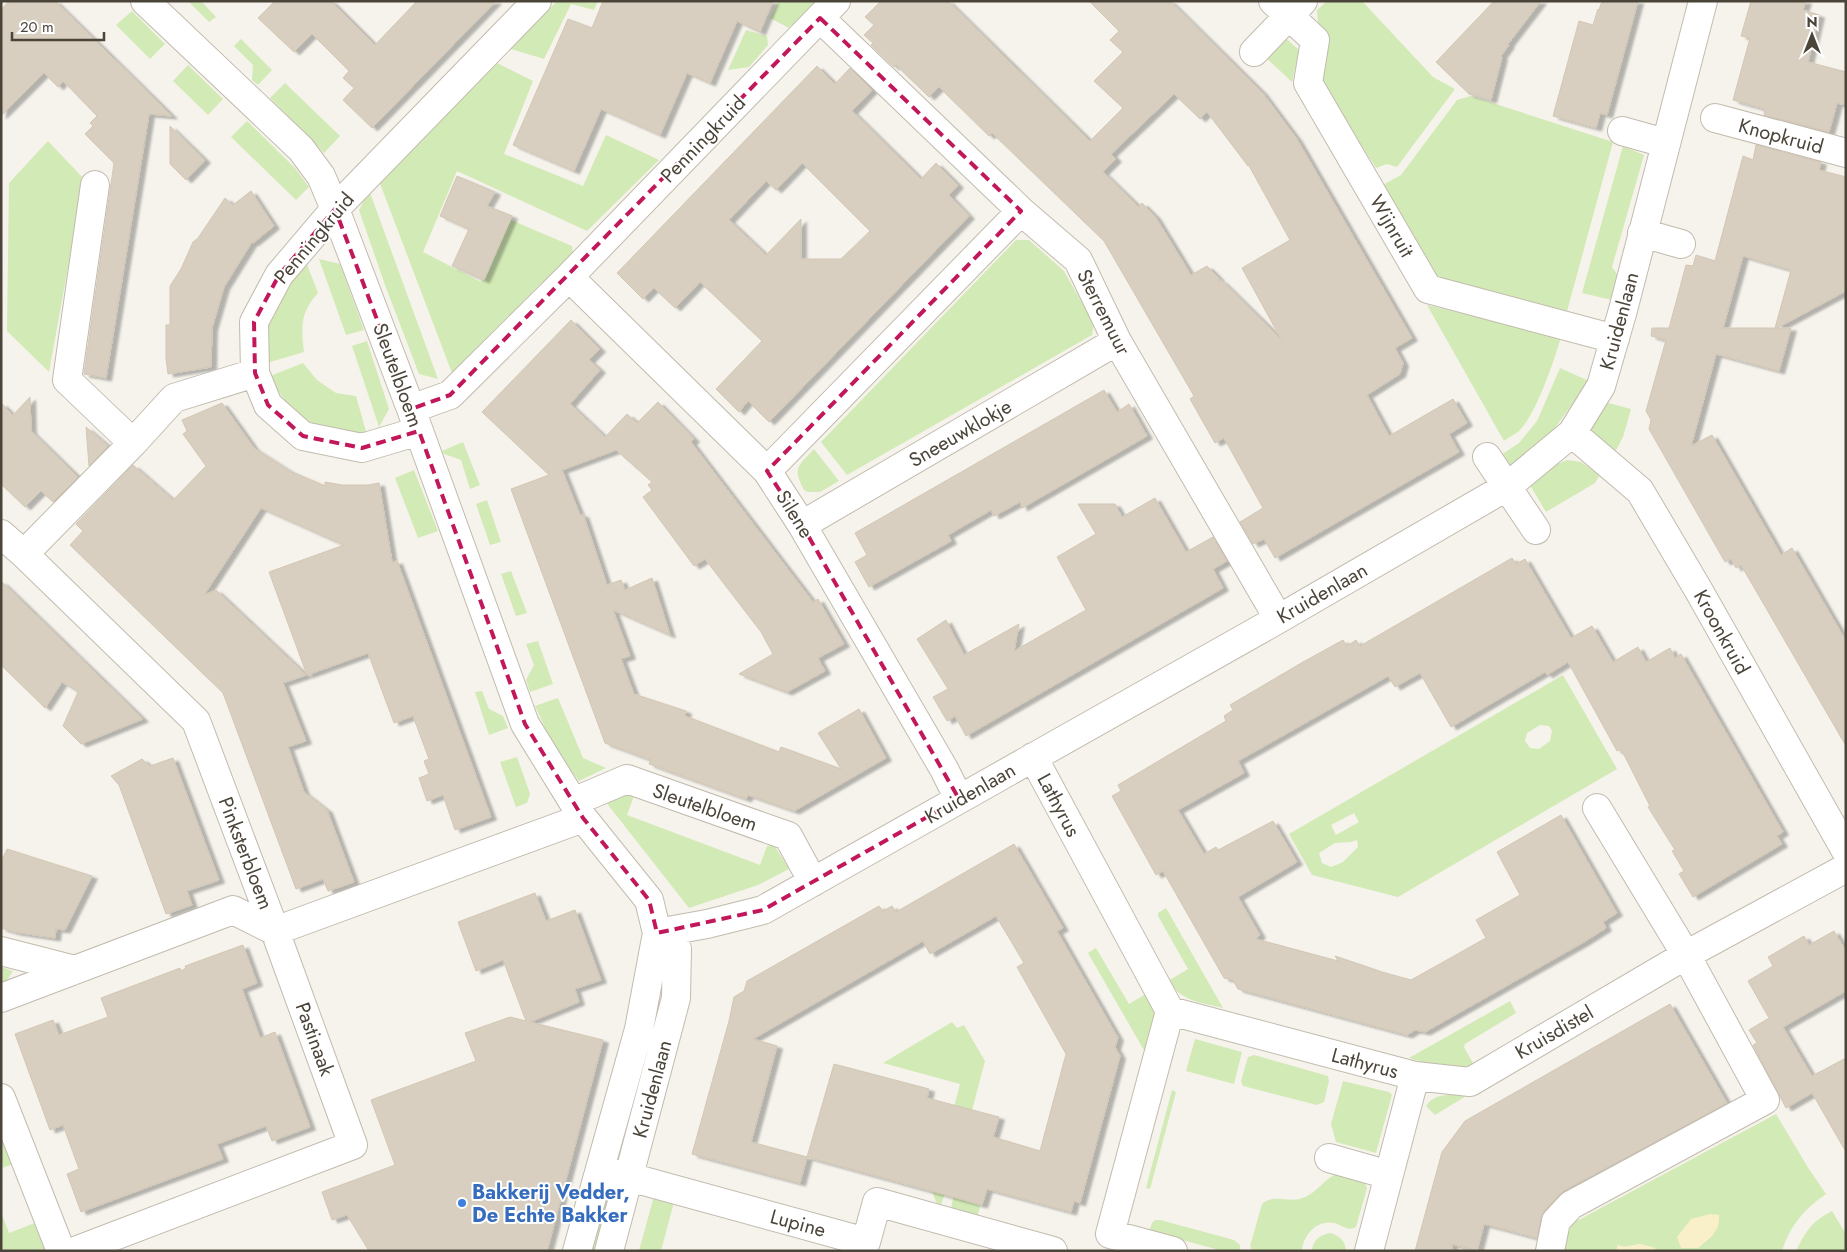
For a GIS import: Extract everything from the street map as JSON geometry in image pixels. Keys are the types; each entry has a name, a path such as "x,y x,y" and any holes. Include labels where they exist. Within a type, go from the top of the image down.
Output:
{"street":[{"name":"Sleutelbloem","path":"145,1 301,149 321,176 415,420 525,724 578,810 649,900 657,933"},
{"name":"Penningkruid","path":"538,1 335,209 278,274 254,322 255,373 268,405 303,436 362,448 415,420 450,395 569,277 828,10"},
{"name":"Kruidenlaan","path":"657,933 707,924 763,910 1508,486 1572,433 1601,386 1703,1"},
{"path":"1254,52 1288,6"},
{"name":"Wijnruit","path":"1288,6 1315,40 1308,83 1428,290 1615,339"},
{"name":"Sterremuur","path":"828,10 1022,211 1078,260 1117,340 1278,618"},
{"name":"Knopkruid","path":"1715,118 1846,153"},
{"path":"1622,131 1665,143"},
{"path":"95,185 66,380 133,443"},
{"path":"767,471 1022,211"},
{"path":"1642,233 1680,244"},
{"name":"Silene","path":"569,277 767,471 802,525 944,769 959,799"},
{"name":"Sneeuwklokje","path":"802,525 1117,340"},
{"path":"24,554 133,443 174,398 255,373"},
{"name":"Kroonkruid","path":"1572,433 1640,491 1700,591 1846,851"},
{"path":"1487,457 1536,530"},
{"name":"Pinksterbloem","path":"1,534 196,721 275,930 578,810"},
{"name":"Lathyrus","path":"1033,757 1170,1011 1416,1076 1369,1251"},
{"name":"Sleutelbloem","path":"578,810 627,779 788,836 813,882"},
{"path":"1550,1251 1556,1221 1571,1205 1765,1100 1686,955 1597,808"},
{"name":"Kruisdistel","path":"1416,1076 1470,1082 1686,955 1846,868"},
{"path":"1,998 232,910 275,930"},
{"name":"Pastinaak","path":"75,1251 354,1145 275,930"},
{"name":"Kruidenlaan","path":"578,1251 639,1029 657,933"},
{"name":"Kruidenlaan","path":"609,1251 676,998 677,949 657,933"},
{"path":"1,951 75,970"},
{"path":"1170,1011 1108,1242 1173,1251"},
{"path":"1,1098 61,1251"},
{"path":"1329,1158 1389,1175"},
{"name":"Lupine","path":"600,1169 866,1242 877,1202 1053,1251"}],"highlighted area":[{"path":"820,18 1021,211 767,471 802,525 959,799 763,910 657,933 649,900 583,818 525,724 419,431 362,448 303,436 268,405 255,373 254,322 279,275 335,209 411,409 450,395"}],"green space":[{"path":"188,1 201,1 216,17 209,22"},
{"path":"557,1 598,1 594,10 571,4 544,59 511,49"},
{"path":"779,1 824,1 803,25 791,25 789,28 770,18"},
{"path":"1327,1 1362,1 1433,77 1455,89 1397,167 1387,164 1376,168 1319,79 1329,35 1318,23 1317,10"},
{"path":"132,11 165,44 150,59 116,25"},
{"path":"746,30 767,36 768,45 749,67 728,70"},
{"path":"1282,35 1299,50 1292,82 1263,55"},
{"path":"241,39 272,70 258,85 252,80 253,65 234,46"},
{"path":"497,63 533,81 504,154 583,186 606,135 659,160 587,231 457,171 423,252 481,282 511,220 572,246 574,260 551,285 542,282 452,373 379,181"},
{"path":"188,65 223,99 208,115 173,81"},
{"path":"285,83 340,136 324,153 270,98"},
{"path":"1471,96 1613,142 1566,315 1448,285 1429,271 1381,186 1401,175 1457,100"},
{"path":"247,121 295,168 309,187 296,200 231,137"},
{"path":"48,141 84,179 49,372 7,331 9,183"},
{"path":"1623,146 1644,155 1612,267 1621,280 1616,301 1582,293"},
{"path":"369,190 438,379 419,374 385,285 359,210"},
{"path":"1016,240 1029,240 1064,271 1094,324 1092,335 847,475 821,442"},
{"path":"319,259 340,264 364,330 346,335"},
{"path":"306,262 318,293 308,307 303,321 304,352 267,363 262,344 270,308"},
{"path":"1427,305 1561,337 1533,411 1520,430 1504,441"},
{"path":"367,341 389,409 379,427 352,346"},
{"path":"303,363 317,380 336,393 356,396 367,435 315,426 293,412 268,377"},
{"path":"1560,368 1589,381 1541,447 1509,474 1498,457 1519,443 1537,421"},
{"path":"1601,401 1631,409 1623,437 1613,456 1598,442 1592,432 1593,420"},
{"path":"463,442 480,485 470,489 461,460 444,454 442,451"},
{"path":"814,449 839,481 820,492 808,492 804,490 800,483 798,468"},
{"path":"1567,460 1581,462 1600,475 1595,483 1546,512 1530,485 1553,466"},
{"path":"414,470 438,531 418,538 395,478"},
{"path":"487,500 501,542 490,545 476,504"},
{"path":"511,571 527,613 516,616 501,574"},
{"path":"538,641 553,684 530,692 526,680 534,665 526,644"},
{"path":"1563,675 1617,769 1398,897 1312,875 1289,834","holes":["1540,725 1549,726 1552,731 1550,741 1539,749 1530,748 1525,741 1527,733","1354,813 1359,822 1336,835 1331,825","1357,840 1358,847 1343,862 1331,867 1322,863 1319,853 1335,843"]},
{"path":"482,691 489,709 503,716 508,728 489,735 475,692"},
{"path":"558,698 583,758 606,768 579,781 555,749 535,706"},
{"path":"517,757 530,794 527,803 516,807 500,762"},
{"path":"617,791 634,796 627,815 760,865 767,846 774,845 789,869 758,885 689,908 605,801"},
{"path":"1166,908 1223,1008 1192,1000 1179,993 1168,981 1188,969 1158,916 1158,913"},
{"path":"1096,948 1129,1004 1149,992 1155,1010 1145,1052 1088,953"},
{"path":"1,967 13,971 7,980 1,982"},
{"path":"1510,1001 1516,1013 1465,1044 1464,1047 1474,1065 1462,1070 1445,1069 1409,1058"},
{"path":"952,1022 957,1028 964,1025 985,1061 960,1156 975,1161 965,1201 980,1206 978,1215 951,1208 955,1190 947,1187 941,1205 936,1202 932,1191 960,1084 883,1063"},
{"path":"1195,1039 1242,1052 1234,1084 1186,1071"},
{"path":"1254,1055 1328,1076 1329,1081 1324,1102 1317,1105 1243,1086 1241,1081 1248,1057"},
{"path":"1343,1081 1389,1092 1392,1095 1376,1153 1336,1142 1331,1124"},
{"path":"1172,1090 1176,1092 1150,1189 1146,1188"},
{"path":"1476,1090 1435,1115 1426,1106 1437,1097"},
{"path":"1776,1114 1826,1194 1811,1205 1793,1226 1782,1251 1656,1251 1655,1248 1640,1244 1624,1247 1618,1245 1616,1251 1563,1251 1564,1239 1573,1223","holes":["1713,1235 1698,1248 1681,1248"]},
{"path":"1,1129 14,1164 1,1168"},
{"path":"1336,1174 1365,1183 1367,1188 1356,1227 1350,1229 1334,1223 1322,1223 1308,1234 1302,1251 1252,1250 1250,1246 1262,1204 1271,1199 1295,1200 1305,1197"},
{"path":"608,1176 620,1180 601,1251 588,1251"},
{"path":"654,1196 674,1202 661,1251 639,1251"},
{"path":"1832,1211 1846,1234 1846,1251 1796,1251 1810,1227"},
{"path":"1,1212 9,1233 37,1222 47,1251 1,1251"},
{"path":"1155,1220 1234,1240 1240,1245 1240,1251 1223,1251 1149,1231"},
{"path":"1331,1233 1342,1239 1346,1251 1312,1251 1314,1243 1318,1238"}],"sand":[{"path":"1710,1214 1719,1215 1718,1226 1714,1234 1698,1248 1681,1248 1677,1237 1691,1219"},
{"path":"1640,1244 1655,1248 1656,1251 1616,1251 1618,1245 1624,1247"}],"building":[{"path":"9,1 55,1 172,116 149,114 106,378 84,374 114,163 85,134 93,126 90,123 97,116 63,81 58,87 44,73 1,116 1,10"},
{"path":"275,1 331,1 375,45 417,1 496,1 372,128 343,100 354,88 343,78 349,71 312,34 294,52 258,18"},
{"path":"603,1 773,1 760,32 737,21 710,83 687,73 660,135 601,109 574,171 513,145 568,19 592,28"},
{"path":"881,1 948,1 1090,141 1123,108 1094,81 1123,52 1110,40 1119,31 1089,1 1170,1 1262,92 1297,139 1412,338 1395,348 1403,363 1400,374 1367,395 1389,436 1453,399 1467,423 1449,434 1459,452 1275,558 1264,539 1253,544 1240,522 1263,508 1224,438 1215,443 1190,399 1194,396 1104,241 992,133 989,136 939,87 929,97 896,65 894,67 871,45 873,43 864,35 874,25 865,17","holes":["1174,94 1200,119 1207,112 1248,166 1248,164 1290,240 1242,268 1281,339 1221,280 1218,282 1219,278 1207,266 1191,275 1155,216 1142,203 1139,207 1103,172 1116,159 1111,154"]},
{"path":"1494,1 1541,1 1501,56 1491,100 1469,94 1436,62"},
{"path":"1602,1 1638,1 1607,115 1600,113 1596,128 1553,116 1579,21 1593,25"},
{"path":"1751,1 1806,1 1803,10 1819,15 1808,62 1846,72 1846,105 1837,103 1829,132 1764,115 1765,109 1733,100 1750,38 1741,36"},
{"path":"817,66 835,84 850,68 872,90 852,111 921,179 936,163 958,185 949,195 969,216 769,422 748,401 739,412 716,389 762,341 700,282 675,308 654,288 643,299 617,273","holes":["802,163 870,231 841,259 801,259 801,219 766,255 729,220 766,181 776,190"]},
{"path":"170,126 205,160 186,180 170,164"},
{"path":"1756,145 1821,162 1819,170 1846,177 1846,291 1777,328 1791,328 1779,371 1716,354 1691,446 1712,435 1781,555 1792,548 1846,641 1846,746 1741,565 1736,568 1731,559 1725,562 1649,429 1651,420 1646,411 1666,340 1651,336 1652,328 1669,328 1686,265 1693,266 1696,255 1715,261 1743,156 1753,160","holes":["1743,256 1791,270 1775,328 1723,328"]},
{"path":"457,176 495,192 487,206 512,216 484,280 452,266 469,229 440,216"},
{"path":"251,191 274,226 252,242 224,287 212,328 211,367 168,374 166,325 170,325 170,286 181,269 193,242 198,238 225,198 233,205"},
{"path":"571,320 600,349 589,360 600,370 570,404 605,437 627,414 637,423 658,402 694,439 691,442 813,602 818,599 844,644 818,658 825,671 787,692 739,674 773,654 761,632 705,559 694,566 643,497 652,490 648,485 652,482 616,450 562,470 580,515 583,514 607,585 621,580 625,590 652,578 670,635 613,610 630,656 621,659 634,694 686,711 685,716 779,752 781,747 841,769 818,733 859,709 886,758 794,811 748,795 746,799 649,764 651,760 605,743 511,489 549,475 482,412"},
{"path":"1104,390 1117,412 1129,404 1147,436 1022,508 1020,502 994,516 991,510 948,535 951,541 869,587 855,562 867,555 855,533"},
{"path":"30,397 31,431 78,477 53,502 41,491 25,507 1,484 1,403 13,415"},
{"path":"222,403 254,448 290,471 325,486 325,482 342,485 379,483 392,562 397,561 491,817 455,830 443,795 427,801 419,778 429,774 424,761 429,759 413,716 394,723 368,653 307,675 269,572 344,545 261,508 204,595 216,590 306,675 283,683 306,741 288,747 304,792 327,810 354,882 328,891 323,879 296,889 223,693 70,545 83,531 76,524 133,465 173,500 206,466 183,434 187,431 182,420"},
{"path":"86,427 108,446 89,466"},
{"path":"1155,498 1186,552 1213,537 1227,561 1213,569 1223,588 966,736 955,716 947,721 933,697 948,689 917,639 946,620 964,655 1019,624 1014,651 1086,610 1057,557 1096,534 1078,504 1115,504 1122,517"},
{"path":"1512,558 1516,564 1525,559 1571,638 1592,626 1613,662 1638,647 1646,662 1670,648 1675,658 1681,654 1783,832 1777,836 1782,844 1693,897 1679,874 1684,871 1672,851 1675,850 1648,807 1650,806 1621,749 1617,751 1568,662 1547,675 1545,672 1451,727 1420,673 1395,687 1388,676 1238,761 1244,773 1178,810 1204,854 1216,847 1218,850 1273,821 1297,862 1238,897 1260,935 1256,939 1338,961 1335,956 1411,980 1486,938 1476,920 1520,895 1497,852 1561,815 1617,913 1603,922 1606,928 1584,942 1425,1032 1415,1030 1407,1035 1238,989 1233,980 1224,978 1163,871 1156,875 1112,796 1121,791 1118,785 1226,721 1224,716 1233,710 1230,705 1303,662 1343,640 1347,646 1356,640 1360,646"},
{"path":"1,581 143,719 81,744 63,726 78,692 62,682 45,708 1,665"},
{"path":"173,758 219,880 187,891 192,905 166,914 119,785 111,776 142,759 150,766"},
{"path":"1014,844 1063,928 1057,931 1118,1038 1115,1047 1120,1056 1080,1203 1074,1201 1071,1212 987,1189 982,1205 807,1157 800,1183 692,1154 734,997 744,991 747,981 879,906 883,911 892,906 896,912","holes":["996,916 1024,963 1017,967 1066,1054 1040,1151 993,1137 999,1117 927,1098 929,1089 834,1064 807,1157 751,1142 777,1046 753,1039 923,941 930,954"]},
{"path":"7,849 92,876 65,930 56,929 55,938 1,928 1,862"},
{"path":"535,893 546,921 575,910 601,980 575,989 579,1002 530,1022 603,1040 547,1251 369,1251 347,1215 332,1220 322,1192 395,1165 371,1100 476,1061 465,1033 510,1017 526,1021 503,960 476,971 458,922"},
{"path":"1834,931 1846,951 1846,991 1783,1027 1812,1076 1846,1058 1846,1152 1812,1093 1786,1108 1753,1045 1757,1043 1749,1030 1769,1018 1748,981 1773,966 1768,957 1804,936 1809,945"},
{"path":"243,945 257,983 242,989 260,1038 275,1032 310,1127 272,1141 266,1126 217,1144 223,1159 81,1212 67,1174 79,1169 63,1125 50,1130 15,1034 53,1020 59,1035 108,1017 101,998 180,968 181,971 186,968 185,966"},
{"path":"1670,1004 1727,1103 1563,1191 1544,1211 1537,1238 1484,1224 1477,1251 1452,1244 1452,1251 1415,1251 1442,1152 1465,1121"}],"place":[{"name":"Bakkerij Vedder, De Echte Bakker","path":"462,1203"}]}
